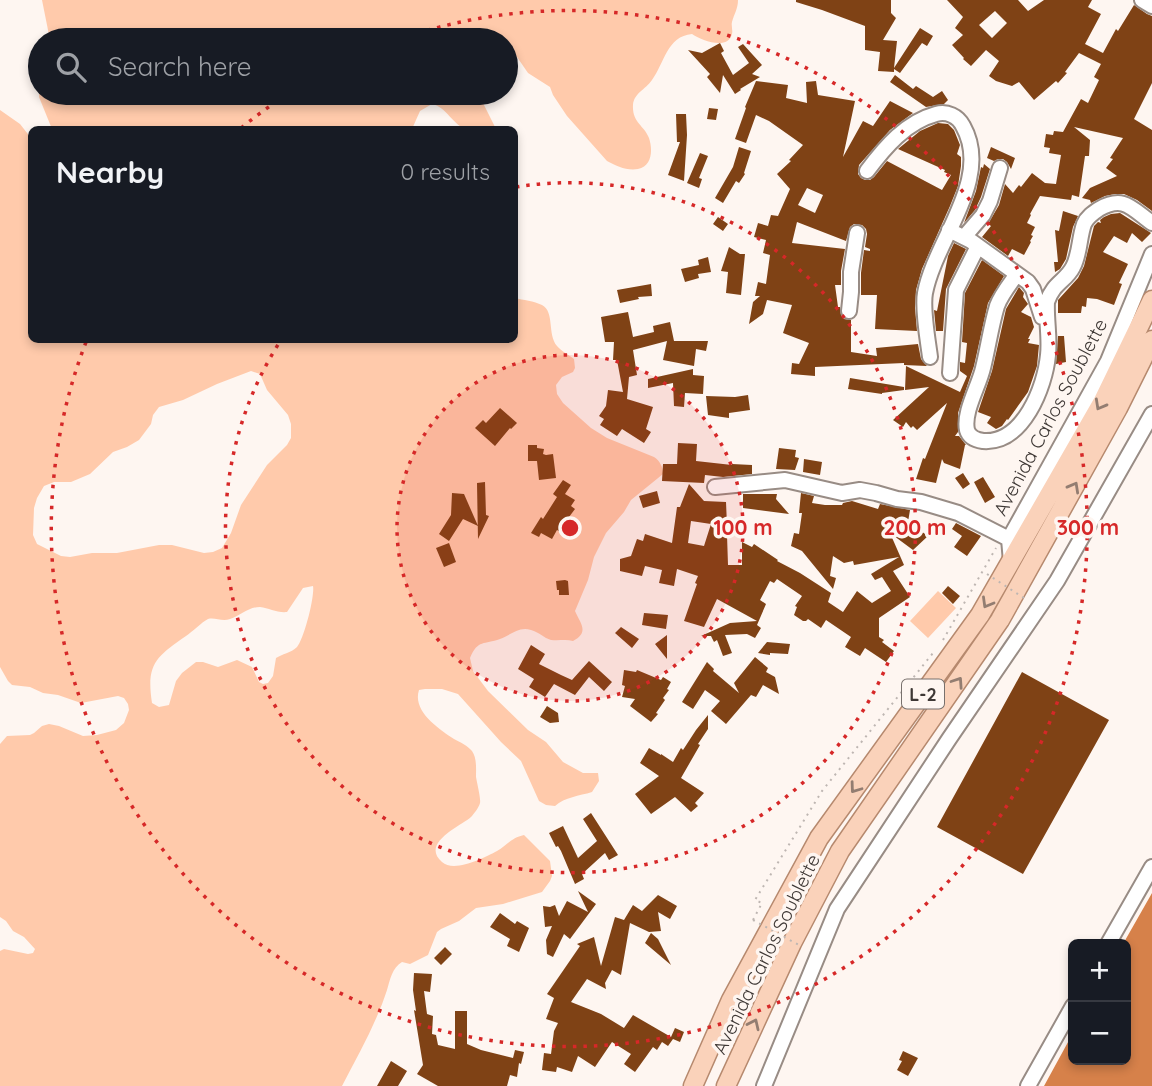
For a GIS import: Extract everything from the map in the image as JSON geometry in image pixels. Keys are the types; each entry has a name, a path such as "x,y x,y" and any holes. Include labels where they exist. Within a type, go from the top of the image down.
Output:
{"main road":[{"name":"Avenida Carlos Soublette","path":"694,1086 731,1000 818,838 980,615 1103,401 1152,300"},
{"name":"Avenida Carlos Soublette","path":"726,1086 792,943 840,851 1000,620 1118,408 1152,340"}],"street":[{"path":"1142,0 1152,6"},
{"path":"867,171 883,150 904,130 931,115 944,112 954,116 961,122 968,136 972,172 937,257 925,294 930,357"},
{"path":"964,237 983,215 1000,168"},
{"path":"1022,278 998,303 983,371 968,413 967,429 970,436 979,440 990,441 1012,433 1023,422 1032,406 1043,379 1048,354 1049,295 1073,267 1084,225 1092,213 1116,201 1124,203 1152,223"},
{"path":"949,230 978,246 1033,289 1047,335"},
{"path":"849,312 851,272 858,233"},
{"path":"950,373 956,290 978,246"},
{"name":"Avenida Carlos Soublette","path":"1011,562 1003,543 1108,361 1152,254"},
{"path":"1022,278 1042,286 1061,280"},
{"path":"764,1086 837,909 1057,581 1152,414"},
{"path":"715,487 785,480 842,492 860,490 876,493 958,513 1003,543"},
{"path":"1111,939 1152,867"},
{"path":"1028,1086 1068,1015"}],"path":[{"path":"799,945 753,920 762,903 755,900 822,791 940,646 1003,543"},
{"path":"988,574 1027,600"}],"shaded area":[{"path":"42,0 738,0 730,39 714,43 692,34 677,40 667,52 652,80 635,97 634,116 647,134 651,147 649,161 638,169 622,168 607,161 567,116 550,87 528,73 518,58 518,28 48,28"},
{"path":"42,105 430,105 420,111 413,126 51,126"},
{"path":"434,105 484,105 494,126 460,126"},
{"path":"0,110 20,124 28,134 28,343 518,343 518,299 536,302 546,308 554,341 574,359 573,372 562,377 556,385 557,394 563,403 591,428 607,438 654,457 662,467 663,474 631,500 606,533 594,557 575,611 582,627 578,638 573,641 551,640 534,631 523,629 479,645 470,658 473,671 488,691 528,730 546,742 563,762 583,773 598,773 599,781 592,792 555,806 539,801 521,761 458,694 442,689 419,690 419,705 428,719 468,747 475,760 480,803 471,817 439,842 437,855 442,862 454,866 469,863 524,835 550,861 552,876 542,892 503,904 476,908 459,921 437,932 428,955 410,964 402,962 396,967 383,1003 342,1086 0,1086 0,951 4,949 28,954 35,949 0,917 0,744 7,736 30,735 49,724 83,736 116,730 124,723 129,710 124,698 118,696 81,703 30,687 12,685 0,667","holes":["251,371 260,374 267,390 288,415 291,438 267,465 241,505 231,533 222,548 204,553 172,545 159,545 117,553 92,553 70,557 61,556 37,544 33,535 34,508 44,486 54,482 71,482 90,474 113,452 139,440 159,407 183,400","313,586 311,608 300,642 295,649 276,658 273,676 268,683 259,682 252,667 237,660 218,667 196,662 176,681 169,705 159,707 152,703 152,670 160,656 203,622 208,619 230,619 256,607 287,612 303,588"]},
{"path":"938,591 956,608 928,638 910,621"},
{"path":"1152,893 1152,1086 1044,1086 1068,1042 1068,1065 1131,1065 1131,939 1126,939"}],"building":[{"path":"796,0 891,0 891,13 896,18 883,40 897,41 894,68 920,28 933,36 927,46 922,43 900,73 894,69 894,72 878,71 880,52 865,50 865,26"},
{"path":"947,0 1018,0 1028,11 1044,0 1092,0 1088,7 1101,14 1085,44 1103,53 1116,29 1118,31 1134,5 1152,16 1152,83 1134,119 1152,130 1152,211 1124,194 1105,196 1091,203 1090,200 1082,198 1090,188 1117,176 1106,168 1123,138 1074,127 1090,140 1079,197 1072,195 1071,200 1040,196 1027,223 1035,227 1024,255 1012,249 1008,256 982,237 991,226 988,224 999,205 1005,184 1013,193 1032,173 1045,183 1056,184 1061,155 1049,153 1050,148 1044,147 1046,134 1063,132 1081,99 1088,103 1099,80 1094,77 1101,64 1079,53 1058,83 1056,81 1034,100 1019,82 1012,86 989,76 999,61 986,50 971,66 963,59 952,45 963,35 955,28 963,17","holes":["995,11 1007,23 992,38 979,25"]},
{"path":"720,43 724,51 721,53 733,75 749,63 738,47 743,44 762,65 752,74 760,77 735,94 723,75 720,93 707,77 710,74 688,50 702,53"},
{"path":"895,75 913,89 916,86 933,97 942,91 948,100 944,104 926,107 890,82"},
{"path":"756,81 788,85 786,98 807,103 806,82 816,81 818,95 855,101 843,157 863,121 873,126 890,101 913,113 890,130 859,165 858,174 865,180 870,180 887,161 942,190 951,175 898,149 920,131 938,123 948,124 954,130 960,145 957,154 961,157 958,186 922,269 916,290 917,331 875,329 877,295 861,295 864,250 870,251 865,247 867,234 862,225 854,224 850,227 846,241 797,222 792,243 845,249 841,285 835,285 841,315 844,319 851,320 851,352 877,356 876,348 918,344 921,359 927,366 904,363 815,367 815,376 791,374 792,363 799,364 809,343 783,333 792,305 767,300 763,314 749,324 753,302 760,296 755,296 758,282 766,284 770,255 763,253 766,240 754,237 758,223 768,226 771,215 778,216 790,189 777,174 803,145 756,115 746,143 735,139","holes":["807,188 823,195 815,213 798,205"]},
{"path":"709,108 718,109 716,120 707,119"},
{"path":"676,114 686,114 684,181 668,175 680,142 677,142"},
{"path":"739,147 751,151 745,174 739,183 736,181 723,203 715,198 733,167"},
{"path":"991,147 1015,158 1011,169 1003,159 994,161 987,158"},
{"path":"700,153 708,156 699,178 702,179 699,188 687,183"},
{"path":"984,164 990,169 981,197 964,223 976,191 981,167 983,168"},
{"path":"1063,211 1078,216 1066,259 1055,272 1054,262 1058,262 1055,230 1059,231"},
{"path":"1120,213 1151,233 1142,242 1132,233 1127,243 1114,236 1103,252 1128,264 1119,283 1122,284 1114,305 1087,298 1086,307 1082,306 1081,313 1058,313 1058,300 1078,278 1084,266 1094,226 1098,222 1101,223 1100,220 1104,217"},
{"path":"718,217 728,224 723,231 713,224"},
{"path":"954,243 966,249 946,289 943,331 936,331 934,310 937,311 948,256"},
{"path":"729,247 745,254 741,295 726,293 728,272 721,271"},
{"path":"708,257 711,272 698,274 699,278 685,282 681,269 699,265 698,260"},
{"path":"982,260 1004,276 988,303 974,366 958,413 958,432 955,436 959,436 966,445 960,469 944,463 942,459 936,483 916,479 947,403 917,430 906,422 903,427 893,420 929,387 905,390 906,366 960,392 967,376 960,371 960,362 965,363 967,343 962,342 965,293"},
{"path":"651,284 652,296 620,303 617,290"},
{"path":"1019,287 1028,304 1021,312 1031,317 1034,327 1028,343 1039,345 1037,366 1028,392 1008,420 996,429 987,423 991,417 978,412 992,371 1006,309"},
{"path":"628,312 633,337 654,332 653,326 670,322 674,341 708,341 706,351 696,349 694,366 663,360 667,341 633,350 637,375 629,377 627,399 653,407 646,429 651,432 644,443 622,429 617,436 600,425 604,419 599,416 606,406 608,390 623,392 617,360 613,360 614,342 605,342 601,317"},
{"path":"1058,336 1064,336 1066,362 1056,364"},
{"path":"693,369 693,375 704,376 703,394 685,393 684,407 674,406 673,383 648,388 648,379"},
{"path":"850,378 904,387 904,390 882,394 848,389"},
{"path":"748,395 750,410 729,413 729,418 708,415 706,396"},
{"path":"500,408 517,423 495,446 475,428 483,420 486,423"},
{"path":"678,443 697,444 696,461 752,465 752,474 723,477 705,475 704,483 662,481 663,464 677,464"},
{"path":"528,445 537,445 537,448 544,449 543,454 553,454 556,478 539,480 537,461 528,461"},
{"path":"779,448 796,450 795,457 799,458 795,470 776,469"},
{"path":"804,459 822,462 820,475 803,472"},
{"path":"963,473 970,484 963,489 955,478"},
{"path":"983,477 995,497 985,503 974,482"},
{"path":"563,480 571,485 565,494 575,500 571,506 575,509 569,517 571,519 562,533 557,530 552,539 541,533 539,537 531,533 557,497 553,494"},
{"path":"485,482 486,515 489,516 478,539 477,483"},
{"path":"689,484 704,501 726,502 728,565 742,565 742,542 752,547 754,544 831,593 828,602 843,612 857,591 872,603 891,591 882,577 875,580 871,574 899,557 854,565 853,561 844,563 833,556 830,576 836,578 833,589 802,551 791,546 794,533 799,534 801,493 814,496 812,503 842,505 852,501 878,509 880,504 910,510 908,522 928,536 913,550 890,533 904,565 893,571 910,597 879,618 879,637 894,651 886,662 865,648 860,656 845,647 851,637 826,620 821,628 808,619 803,621 794,615 795,606 802,596 777,579 774,583 770,581 760,600 766,604 757,625 761,628 755,638 747,634 725,635 732,653 723,656 717,640 714,642 711,636 701,636 730,623 757,621 717,599 704,627 684,621 698,576 677,569 674,586 659,583 662,570 645,566 642,576 620,571 620,559 631,556 637,539 643,541 645,534 672,543 677,507 680,507","holes":["691,521 711,524 704,546 688,543"]},
{"path":"657,491 660,503 643,508 639,496"},
{"path":"452,493 464,494 478,526 463,519 449,541 439,534 451,515"},
{"path":"743,494 777,494 776,499 789,514 743,508"},
{"path":"956,523 981,536 967,556 954,547 962,536 952,529"},
{"path":"449,543 456,562 444,567 436,548"},
{"path":"556,581 568,581 569,595 559,595"},
{"path":"948,586 960,596 953,604 942,593"},
{"path":"644,613 668,615 666,629 642,625"},
{"path":"621,627 639,639 632,648 615,633"},
{"path":"667,635 667,659 655,644"},
{"path":"767,642 790,644 788,654 758,653"},
{"path":"531,645 545,654 539,664 561,675 572,680 589,661 612,682 604,691 589,677 575,695 554,684 545,697 529,687 534,679 518,669"},
{"path":"755,657 768,668 766,672 775,677 779,694 763,685 756,697 751,695 726,724 711,711 720,701 705,690 693,709 682,702 707,662 713,671 739,693 734,683"},
{"path":"624,670 637,670 671,682 663,698 665,700 656,713 658,714 651,722 630,706 635,699 622,697 625,686 622,685"},
{"path":"1022,672 1109,720 1023,874 937,827"},
{"path":"547,706 558,713 559,722 550,723 540,717"},
{"path":"708,715 708,729 681,778 704,793 695,803 698,806 691,812 675,797 651,814 635,794 659,776 640,763 649,748 673,762"},
{"path":"591,813 618,855 609,860 605,853 582,874 584,879 575,884 561,851 549,833 563,826 578,858 597,841 583,819"},
{"path":"578,891 596,904 570,939 564,934 553,957 547,954 546,940 552,926 545,927 543,906 555,905 559,916 567,901 588,912"},
{"path":"658,895 677,906 670,919 658,912 661,931 649,932 630,923 621,975 612,970 605,983 606,989 587,979 571,1002 601,1014 624,1028 633,1015 671,1037 675,1028 684,1032 680,1042 673,1039 668,1046 662,1042 657,1050 653,1047 635,1072 624,1064 631,1054 612,1042 595,1067 578,1056 572,1072 557,1067 556,1072 542,1070 544,1053 551,1054 554,1031 558,1023 546,1019 554,998 547,994 580,946 577,944 594,937 601,966 615,917 624,920 633,905 642,911"},
{"path":"500,913 515,924 517,921 529,928 519,952 507,946 510,939 490,927"},
{"path":"651,933 658,939 671,965 645,943"},
{"path":"445,947 452,954 441,965 434,958"},
{"path":"414,973 432,974 430,992 424,991 427,1014 433,1016 432,1034 436,1035 438,1045 455,1049 455,1011 467,1011 467,1044 513,1058 515,1050 524,1052 517,1077 510,1075 507,1086 438,1086 417,1074 423,1065 414,1010 416,1011"},
{"path":"903,1051 918,1058 908,1076 897,1070"},
{"path":"391,1061 407,1071 398,1086 377,1086"}]}
